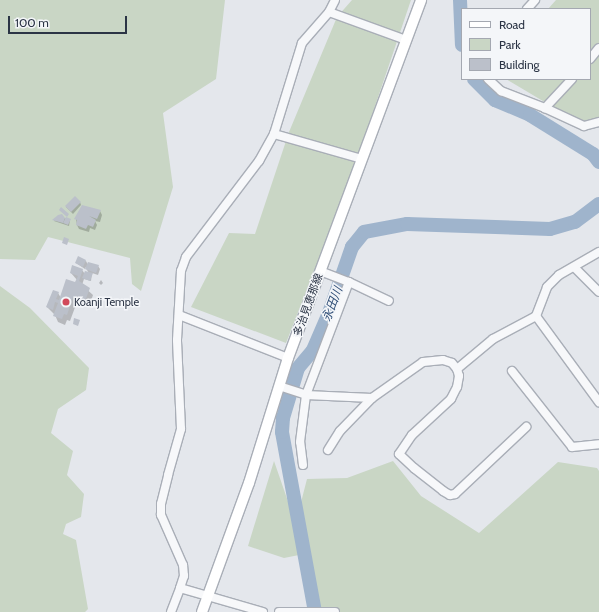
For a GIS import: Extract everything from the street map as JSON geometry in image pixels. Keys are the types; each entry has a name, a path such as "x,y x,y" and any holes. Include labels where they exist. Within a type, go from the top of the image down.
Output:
{"main road":[{"name":"多治見恵那線","path":"202,612 209,597 249,483 281,387 288,358 323,272 362,159 421,0"}],"street":[{"path":"171,612 184,576 183,565 165,528 161,504 181,430 178,395 179,315 183,262 259,161 274,134 302,43 329,12 335,0"},
{"path":"528,8 535,0"},
{"path":"329,12 406,40"},
{"path":"591,58 599,48"},
{"path":"489,80 501,91 546,108 584,126 599,122"},
{"path":"546,108 571,80"},
{"path":"274,134 362,159"},
{"path":"456,369 493,339 536,316 547,287 559,275 599,252"},
{"path":"574,267 599,292"},
{"path":"323,272 347,281 389,301"},
{"path":"303,465 300,442 304,395 347,281"},
{"path":"179,315 288,358"},
{"path":"536,316 599,402"},
{"path":"328,450 340,432 372,398 423,362 443,360 452,364 459,376 457,387 451,399 412,435 399,454 443,491 450,495 455,494 526,427"},
{"path":"512,371 572,446 599,444"},
{"path":"281,387 304,395 372,398"},
{"path":"180,588 263,612"},
{"path":"279,612 323,610 335,612"}],"green space":[{"path":"0,0 225,0 216,79 163,113 173,187 141,291 132,284 130,258 48,237 35,260 0,259"},
{"path":"352,0 411,0 350,180 286,343 191,307 229,233 255,234 289,132 337,17"},
{"path":"556,0 599,0 599,126 590,129 508,80 591,80 591,8 549,8"},
{"path":"0,286 30,308 89,368 86,390 58,409 51,433 73,451 67,475 84,494 81,517 66,524 63,534 76,540 88,609 85,612 0,612"},
{"path":"274,461 301,539 298,514 307,479 347,478 393,461 421,496 479,533 558,462 597,468 599,471 599,612 312,612 304,554 284,558 248,546"}],"building":[{"path":"75,196 81,202 71,212 65,206"},
{"path":"82,205 101,210 97,219 89,216 96,220 93,227 88,225 86,229 76,225 77,220 74,219"},
{"path":"61,207 69,214 67,217 59,210"},
{"path":"62,214 65,218 63,223 52,220 58,215"},
{"path":"66,217 71,219 68,225 63,223"},
{"path":"64,237 69,239 67,245 62,243"},
{"path":"78,256 86,260 83,267 75,263"},
{"path":"88,262 99,265 96,273 85,269"},
{"path":"72,265 83,269 79,281 90,288 85,301 73,297 67,315 64,314 62,319 53,316 58,303 55,302 53,310 46,307 53,290 59,292 56,299 59,300 66,279 75,282 78,276 70,273"},
{"path":"85,271 93,273 90,281 82,278"},
{"path":"74,318 80,320 78,326 73,324"}],"waterway":[{"name":"永田川","path":"460,0 461,22"},
{"name":"永田川","path":"475,80 495,100 530,115 593,154 599,162"},
{"name":"永田川","path":"315,612 282,432 283,418 298,368 313,350 329,313 352,247 364,232 407,224 550,229 575,222 599,204"}],"place":[{"name":"Koanji Temple","path":"66,302"}]}
